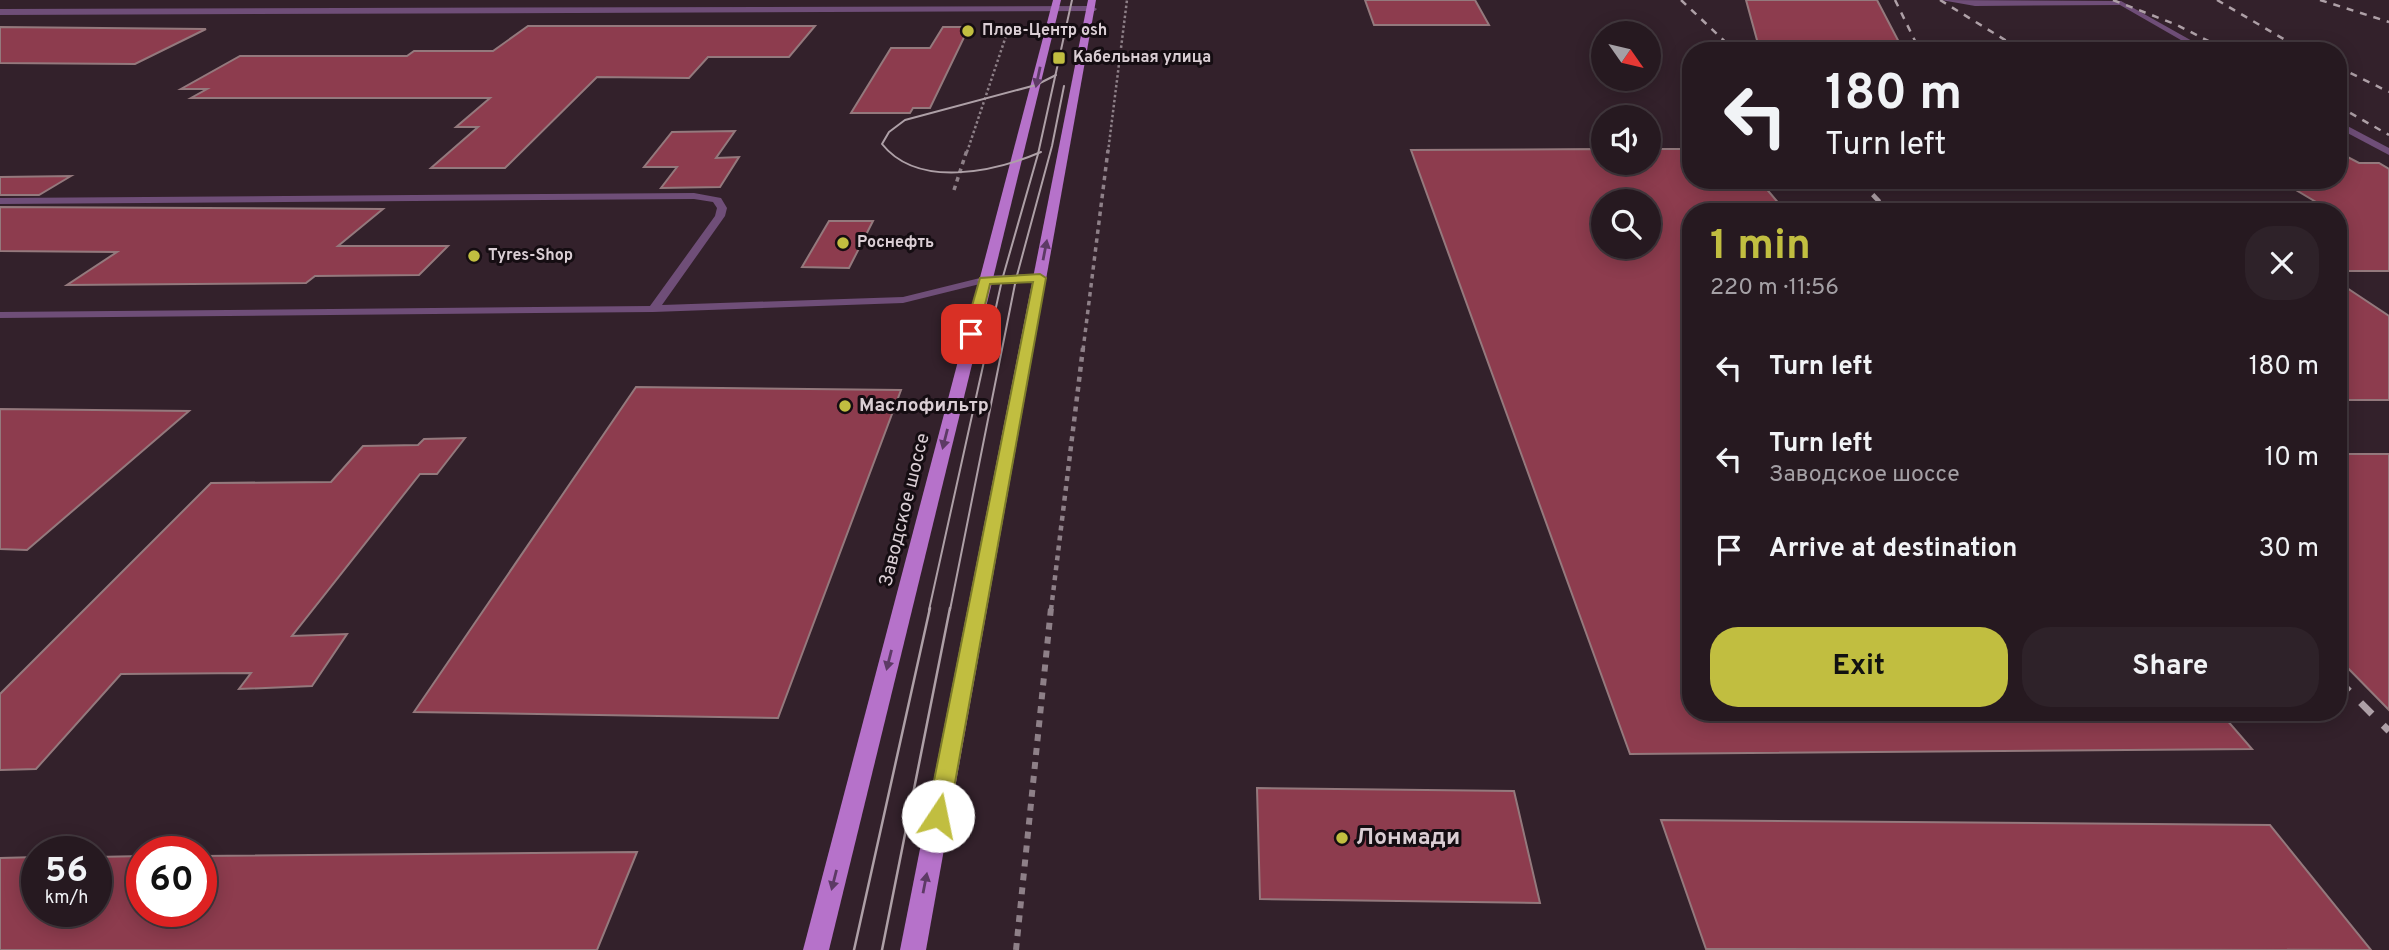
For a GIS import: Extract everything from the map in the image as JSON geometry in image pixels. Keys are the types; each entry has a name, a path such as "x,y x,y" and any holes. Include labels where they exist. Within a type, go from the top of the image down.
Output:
{"main road":[{"name":"Заводское шоссе","path":"816,950 1056,5"},
{"path":"913,950 1092,5"},
{"path":"985,280 1040,278"}],"street":[{"path":"152,12 177,0"},
{"path":"0,12 1014,10 1056,5 1092,5"}],"lane":[{"path":"1945,0 1975,4 2121,3 2190,42"},
{"path":"2347,129 2389,152"},
{"path":"0,201 694,196 717,200 722,208 720,216 653,309"},
{"path":"0,315 653,309 903,300 985,280"}],"path":[{"path":"1016,950 1037,772 1046,646 1127,0"},
{"path":"954,190 1014,10"}],"building":[{"path":"1365,0 1475,0 1489,25 1374,25"},
{"path":"1746,0 1877,0 1899,42 1843,42 1758,42"},
{"path":"528,26 815,26 789,57 708,57 689,78 597,77 505,168 431,168 478,127 456,127 490,98 191,98 207,89 181,89 240,56 407,56 414,51 493,51"},
{"path":"0,27 206,29 135,64 0,63"},
{"path":"943,27 969,27 930,108 913,108 910,113 851,113 891,48 930,48"},
{"path":"735,131 716,158 739,157 720,187 661,188 677,167 644,167 672,132"},
{"path":"1591,149 1591,175 1661,175 1661,149 1682,149 1682,189 1767,189 1778,203 1682,203 1682,721 2228,721 2252,749 1630,754 1411,150"},
{"path":"2347,157 2359,163 2379,163 2389,169 2389,271 2347,271 2347,203 2318,203 2294,189 2347,189"},
{"path":"71,176 39,195 0,195 0,177"},
{"path":"0,207 383,209 338,246 448,246 419,275 315,276 306,283 67,285 117,252 0,251"},
{"name":"Роснефть","path":"829,221 873,221 849,268 802,267"},
{"path":"2347,288 2389,316 2389,400 2349,400"},
{"path":"636,387 901,390 778,718 414,712"},
{"path":"0,409 189,411 27,550 0,549"},
{"path":"465,438 437,474 420,474 292,636 347,634 312,686 239,689 251,673 121,674 36,769 0,770 0,694 211,483 331,482 363,446 418,445 424,439"},
{"path":"2347,454 2389,454 2389,710 2347,667"},
{"path":"1257,788 1514,791 1540,903 1260,899"},
{"path":"1661,820 2270,825 2371,950 1706,949"},
{"path":"637,852 597,950 0,950 0,858 21,857 21,927 112,927 112,857 126,856 126,927 217,927 217,856"}],"tram line":[{"path":"1055,75 1072,0"},
{"path":"1038,153 980,170 936,172 915,167 897,158 882,144 889,132 905,120 1036,85 1055,75"},
{"path":"1038,153 1055,75"},
{"path":"950,610 1016,279 1052,146 1064,86"},
{"path":"929,610 1002,280 1038,153"},
{"path":"854,950 930,608"},
{"path":"882,950 950,608"}],"railway":[{"path":"1681,0 1725,42"},
{"path":"1895,0 1916,42"},
{"path":"1940,0 2008,42"},
{"path":"2113,0 2177,25 2210,42"},
{"path":"2217,0 2289,42"},
{"path":"2320,0 2389,22"},
{"path":"2347,71 2389,92"},
{"path":"2347,111 2389,135"},
{"path":"1867,189 1881,203"},
{"path":"2347,689 2389,731"}],"place":[{"name":"Плов-Центр osh","path":"968,31"},
{"name":"Кабельная улица","path":"1059,58"},
{"name":"Роснефть","path":"843,243"},
{"name":"Tyres-Shop","path":"474,256"},
{"name":"Маслофильтр","path":"845,406"},
{"name":"Лонмади","path":"1342,838"}],"route":[{"path":"938,816 1040,278 985,280 971,334"}]}
